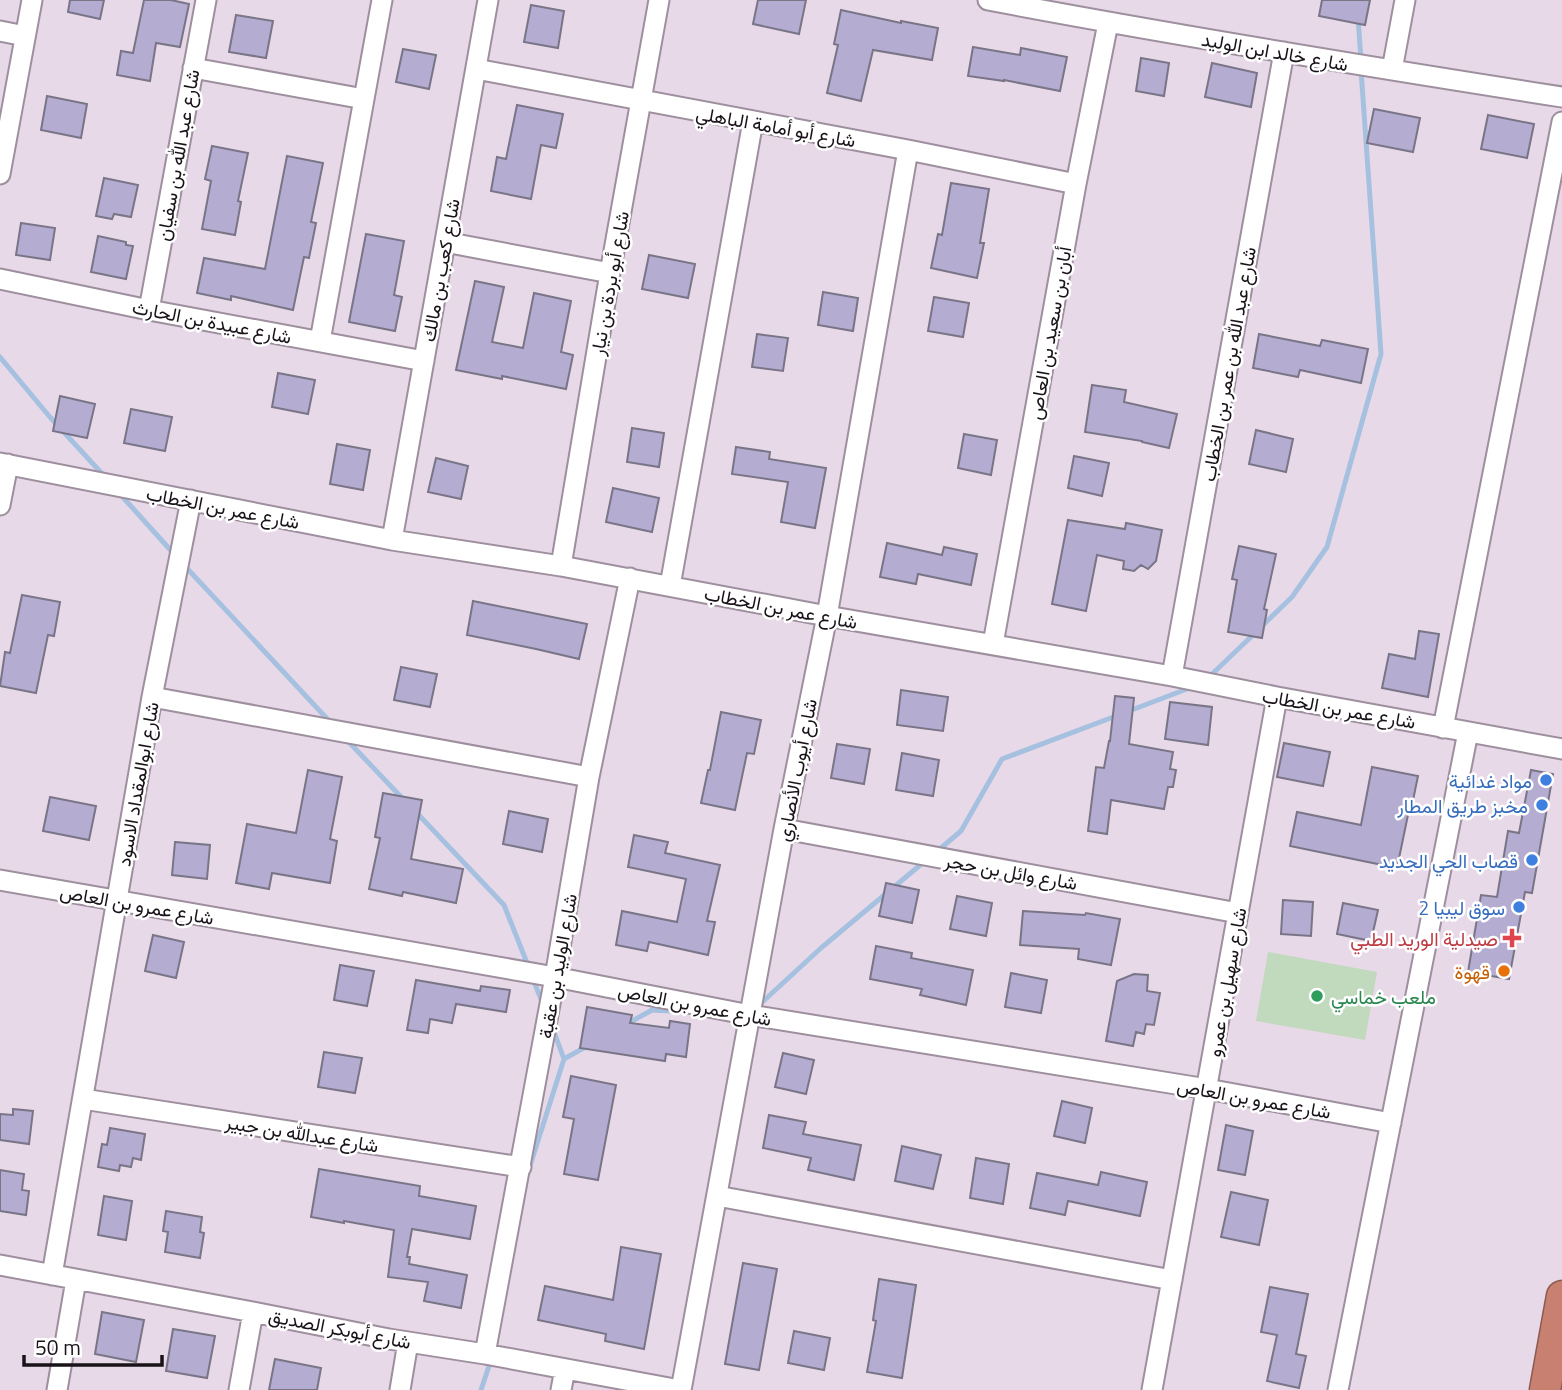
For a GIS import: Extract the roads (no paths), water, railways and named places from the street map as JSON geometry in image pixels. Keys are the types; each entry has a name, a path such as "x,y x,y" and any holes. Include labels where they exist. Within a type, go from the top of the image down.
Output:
{"highway":[{"path":"1545,1390 1562,1296"}],"street":[{"path":"0,174 32,0"},
{"name":"شارع عبد الله بن سفيان","path":"149,310 206,0"},
{"path":"320,341 382,0"},
{"name":"شارع كعب بن مالك","path":"392,540 488,0"},
{"name":"شارع أبو بردة بن نيار","path":"561,566 659,0"},
{"name":"شارع خالد ابن الوليد","path":"988,0 1108,23 1562,97"},
{"path":"1392,70 1405,0"},
{"name":"أبان بن سعيد بن العاص","path":"993,644 1076,184 1108,23"},
{"path":"0,31 25,36"},
{"name":"شارع عبد الله بن عمر بن الخطاب","path":"1172,676 1284,52"},
{"path":"193,68 364,99"},
{"name":"شارع أبو أمامة الباهلي","path":"476,69 1076,184"},
{"path":"670,586 753,121"},
{"path":"1443,728 1562,122"},
{"name":"شارع أيوب الأنصاري","path":"681,1390 784,830 827,616 908,150"},
{"path":"445,242 610,273"},
{"name":"شارع عبيدة بن الحارث","path":"0,279 149,310 424,361"},
{"path":"0,505 4,463"},
{"name":"شارع عمر بن الخطاب","path":"4,463 392,540 629,578 1562,749"},
{"name":"شارع ابوالمقداد الاسود","path":"52,1275 152,698 191,500"},
{"name":"شارع الوليد بن عقبة","path":"485,1354 521,1167 589,777 629,578"},
{"path":"152,698 589,777"},
{"name":"شارع سهيل بن عمرو","path":"1152,1390 1277,698"},
{"path":"1338,1390 1468,732"},
{"name":"شارع وائل بن حجر","path":"784,830 1238,913"},
{"name":"شارع عمرو بن العاص","path":"0,880 555,977 750,1015 1207,1088 1391,1123"},
{"name":"شارع عبدالله بن جبير","path":"83,1100 521,1167"},
{"path":"717,1196 1172,1280"},
{"name":"شارع أبوبكر الصديق","path":"0,1265 681,1390"},
{"path":"57,1390 76,1280"},
{"path":"239,1390 253,1312"},
{"path":"400,1390 408,1342"},
{"path":"561,1390 565,1369"}],"waterway":[{"path":"1358,17 1361,60"},
{"path":"1262,626 1292,597 1327,547 1381,354 1361,70"},
{"path":"0,357 106,478"},
{"path":"120,494 174,554"},
{"path":"183,564 331,723"},
{"path":"1209,677 1255,633"},
{"path":"1129,711 1192,687"},
{"path":"935,853 961,831 1002,759 1116,716"},
{"path":"345,738 403,799"},
{"path":"415,811 504,905 529,968"},
{"path":"758,1006 821,948 925,861"},
{"path":"532,977 543,1004"},
{"path":"625,1025 652,1010 688,1012"},
{"path":"553,1029 564,1059"},
{"path":"529,1169 564,1059 589,1045"},
{"path":"481,1390 491,1360"}],"place":[{"name":"مواد غدائية","path":"1546,780"},
{"name":"مخبز طريق المطار","path":"1542,805"},
{"name":"قصاب الحي الجديد","path":"1532,860"},
{"name":"سوق ليبيا 2","path":"1519,907"},
{"name":"صيدلية الوريد الطبي","path":"1512,938"},
{"name":"قهوة","path":"1504,971"},
{"name":"ملعب خماسي","path":"1317,996"}]}
